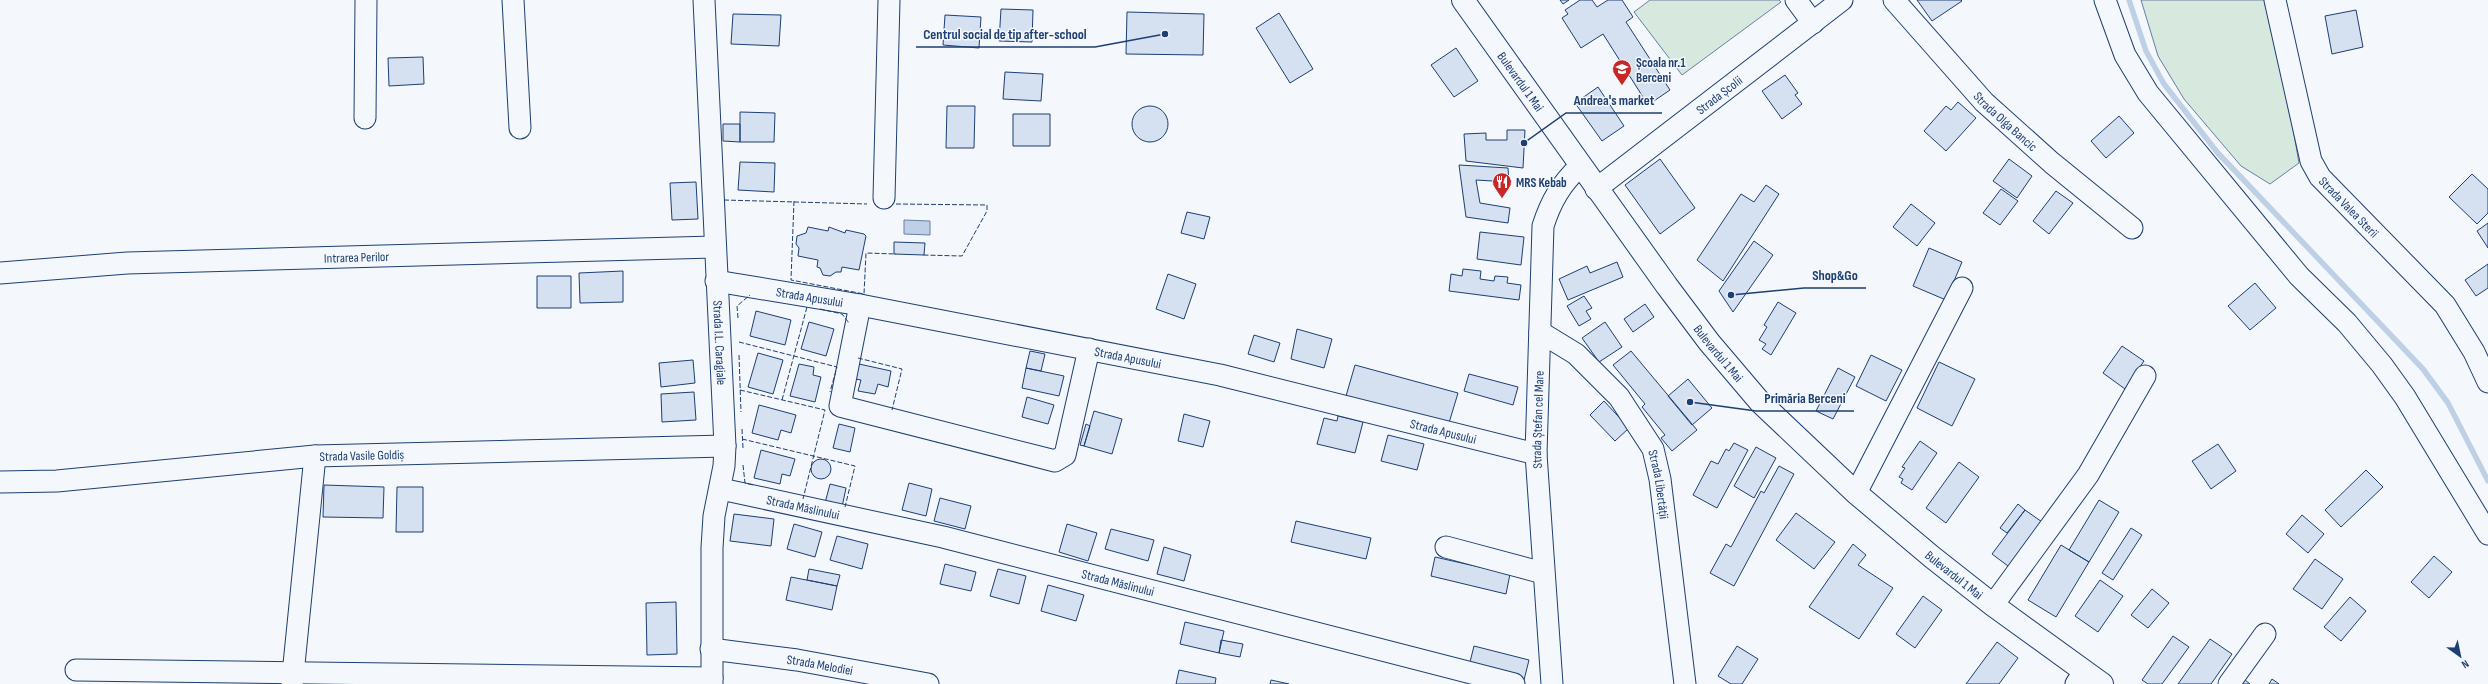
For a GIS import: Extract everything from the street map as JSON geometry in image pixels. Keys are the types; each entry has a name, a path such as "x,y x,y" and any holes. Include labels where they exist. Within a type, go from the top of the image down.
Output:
{"main road":[{"name":"Bulevardul 1 Mai","path":"1463,0 1596,189 1679,303 1737,376 1787,429 1856,493 2080,678 2102,684"}],"street":[{"path":"365,118 366,0"},
{"path":"513,0 520,128"},
{"name":"Strada I.L. Caragiale","path":"704,0 714,247 725,446 721,489 714,516 712,548 712,681"},
{"path":"884,198 889,0"},
{"path":"1796,0 1813,23"},
{"name":"Strada Școlii","path":"1596,189 1842,0"},
{"name":"Strada Olga Bancic","path":"1894,0 1984,102 2052,163 2132,228"},
{"path":"2105,0 2126,55 2148,93 2299,276 2347,323 2382,365 2405,397 2488,534"},
{"name":"Strada Valea Sterii","path":"2275,0 2311,161 2320,177 2445,305 2474,352 2488,382"},
{"name":"Strada Ștefan cel Mare","path":"1552,684 1543,573 1536,454 1543,226 1555,195 1564,181 1580,166"},
{"name":"Intrarea Perilor","path":"0,273 127,263 714,247"},
{"name":"Strada Apusului","path":"716,281 860,305 1220,375 1536,454"},
{"path":"1856,493 1962,288"},
{"path":"860,305 840,406 1055,460 1065,455 1089,349"},
{"name":"Strada Libertății","path":"1540,332 1576,354 1595,371 1619,397 1653,449 1660,479 1685,684"},
{"path":"1993,605 2088,475 2145,376"},
{"name":"Strada Vasile Goldiș","path":"0,482 42,482 315,456 725,446"},
{"path":"293,677 315,456"},
{"name":"Strada Măslinului","path":"721,489 943,537 1514,684"},
{"path":"1446,547 1543,573"},
{"path":"2229,684 2265,634"},
{"name":"Strada Melodiei","path":"711,649 797,660 928,684"},
{"path":"76,670 293,677 712,681"}],"shaded area":[{"path":"1650,0 1779,0 1781,2 1682,75 1634,12"},
{"path":"2141,0 2264,0 2284,77 2299,163 2270,184 2241,166 2184,99 2158,56"}],"water":[{"path":"904,220 930,221 930,235 904,234"}],"building":[{"path":"1560,0 1569,0 1563,4"},
{"path":"1580,0 1592,0 1597,7 1608,0 1622,0 1633,17 1626,22 1670,90 1648,105 1603,34 1581,48 1562,18 1568,14 1565,10"},
{"path":"1917,0 1961,0 1962,1 1932,21"},
{"path":"1001,9 1033,10 1032,42 999,41"},
{"path":"2356,10 2363,47 2332,54 2325,16"},
{"path":"1127,12 1204,14 1203,55 1126,54"},
{"path":"1279,13 1313,69 1290,83 1256,28"},
{"path":"733,14 781,15 779,46 731,44"},
{"path":"945,15 981,17 979,48 943,45"},
{"path":"1456,48 1478,81 1454,97 1431,65"},
{"path":"423,57 424,84 389,86 388,58"},
{"path":"1005,72 1043,74 1041,101 1003,99"},
{"path":"1785,75 1798,93 1795,95 1802,104 1782,119 1762,91"},
{"path":"1598,87 1624,126 1602,141 1575,103"},
{"path":"1958,102 1976,118 1946,151 1924,131 1946,106 1951,110"},
{"path":"947,106 975,106 974,148 946,148"},
{"path":"1154,106 1163,111 1167,117 1167,131 1163,137 1154,142 1146,142 1137,137 1133,131 1132,120 1137,111 1143,107"},
{"path":"740,112 775,113 774,142 740,142"},
{"path":"1013,114 1050,114 1050,146 1013,146"},
{"path":"2119,116 2134,133 2106,158 2091,141"},
{"path":"723,124 740,124 740,142 723,141"},
{"path":"1507,130 1525,130 1523,168 1466,161 1464,134 1486,133 1486,140 1507,140"},
{"path":"1660,159 1695,208 1660,234 1625,185"},
{"path":"2009,159 2032,176 2017,198 1993,181"},
{"path":"740,162 775,163 774,192 738,190"},
{"path":"1459,165 1508,168 1509,182 1476,180 1480,203 1510,208 1508,223 1466,217"},
{"path":"2472,174 2488,189 2488,213 2477,224 2449,197"},
{"path":"696,182 698,219 672,220 670,183"},
{"path":"1766,185 1779,194 1723,281 1697,260 1741,194 1754,202"},
{"path":"2001,189 2018,201 2000,225 1983,213"},
{"path":"2056,191 2073,203 2049,234 2033,221"},
{"path":"1911,204 1935,223 1917,246 1893,227"},
{"path":"1187,212 1210,217 1204,239 1181,233"},
{"path":"2488,223 2488,248 2477,231"},
{"path":"808,227 828,231 829,227 845,233 846,230 864,234 866,236 859,270 842,267 841,272 836,272 830,276 823,275 820,268 817,267 818,260 798,256 799,248 796,244 797,236 806,233"},
{"path":"1480,232 1524,237 1521,265 1477,259"},
{"path":"1754,241 1773,255 1733,312 1719,291"},
{"path":"894,242 925,243 924,255 894,254"},
{"path":"1929,248 1962,262 1946,300 1913,286"},
{"path":"1617,262 1623,277 1568,300 1559,279 1587,266 1590,273"},
{"path":"2488,264 2488,288 2476,296 2465,280"},
{"path":"1463,269 1481,271 1480,279 1494,281 1495,276 1508,277 1507,283 1521,285 1519,300 1449,291 1451,274 1462,276"},
{"path":"623,271 623,302 580,303 579,273"},
{"path":"1168,274 1196,284 1184,319 1156,309"},
{"path":"537,276 571,276 571,308 537,308"},
{"path":"2255,283 2276,308 2250,330 2228,306"},
{"path":"1584,296 1592,308 1586,311 1591,319 1579,326 1567,306"},
{"path":"1778,302 1796,313 1771,355 1762,349 1766,344 1759,340 1767,327 1764,325"},
{"path":"1645,304 1654,317 1633,332 1624,319"},
{"path":"756,311 791,320 785,345 750,336"},
{"path":"809,322 834,329 826,356 801,349"},
{"path":"1605,322 1622,347 1599,362 1582,338"},
{"path":"1297,329 1332,339 1324,368 1291,359"},
{"path":"1254,335 1280,343 1274,362 1248,354"},
{"path":"2122,346 2144,361 2125,389 2103,373"},
{"path":"1030,351 1045,354 1041,371 1026,368"},
{"path":"1631,351 1697,430 1672,451 1661,438 1665,435 1642,407 1645,404 1613,365"},
{"path":"758,353 783,360 773,394 748,387"},
{"path":"1871,355 1902,370 1886,401 1856,386"},
{"path":"693,360 695,383 661,387 659,363"},
{"path":"1939,362 1975,379 1952,426 1917,408"},
{"path":"799,364 814,367 813,375 821,377 815,402 790,396"},
{"path":"859,364 891,371 888,387 878,384 875,394 858,391 861,380 855,379"},
{"path":"1355,365 1458,393 1449,423 1346,396"},
{"path":"1026,368 1064,376 1059,396 1022,388"},
{"path":"1838,368 1855,377 1833,419 1816,411"},
{"path":"1469,374 1518,387 1513,405 1464,391"},
{"path":"1688,379 1712,408 1692,425 1668,396"},
{"path":"694,392 696,420 662,422 661,394"},
{"path":"1027,397 1054,405 1048,424 1022,417"},
{"path":"1604,401 1629,428 1615,441 1590,415"},
{"path":"759,405 796,415 791,433 781,430 778,440 752,433"},
{"path":"1094,411 1122,419 1112,454 1084,446"},
{"path":"1184,414 1210,421 1203,447 1178,441"},
{"path":"1338,416 1363,422 1355,453 1317,444 1324,418 1337,421"},
{"path":"839,424 855,428 850,452 833,448"},
{"path":"1086,424 1090,426 1084,446 1080,445"},
{"path":"1388,435 1424,444 1417,470 1381,461"},
{"path":"1920,441 1937,453 1912,490 1901,483 1903,479 1899,477 1905,468 1902,467"},
{"path":"1734,443 1748,450 1717,508 1693,495 1711,461 1718,464 1726,449 1729,451"},
{"path":"2218,444 2236,471 2211,489 2192,461"},
{"path":"1756,447 1776,458 1754,498 1734,486"},
{"path":"761,450 795,459 790,476 782,474 780,484 754,478"},
{"path":"821,459 828,462 831,469 828,476 821,479 814,476 811,469 814,462"},
{"path":"1959,462 1979,477 1946,523 1926,508"},
{"path":"1779,466 1794,474 1734,586 1710,573 1726,544 1731,547 1761,491 1764,493"},
{"path":"2366,470 2383,487 2341,527 2325,510"},
{"path":"909,483 932,489 926,516 902,510"},
{"path":"830,484 846,488 842,507 825,503"},
{"path":"324,485 384,487 383,518 323,517"},
{"path":"397,487 423,487 423,532 396,532"},
{"path":"940,498 971,506 965,529 934,521"},
{"path":"2099,500 2119,512 2089,562 2069,550"},
{"path":"2018,504 2025,510 2007,533 2000,528"},
{"path":"2025,510 2045,524 2012,569 1992,554"},
{"path":"1796,513 1835,542 1814,569 1776,540"},
{"path":"734,514 774,519 771,546 730,541"},
{"path":"2302,515 2324,534 2308,553 2286,534"},
{"path":"1296,521 1371,538 1366,559 1291,542"},
{"path":"794,524 822,532 815,557 787,549"},
{"path":"1067,524 1097,533 1088,561 1059,552"},
{"path":"2131,528 2142,535 2113,580 2102,573"},
{"path":"1111,529 1154,540 1148,561 1105,549"},
{"path":"837,536 868,544 862,569 830,560"},
{"path":"1853,544 1866,555 1858,565 1893,588 1859,639 1809,607"},
{"path":"2061,545 2089,562 2056,617 2028,600"},
{"path":"1164,547 1191,555 1184,581 1157,574"},
{"path":"2434,556 2452,572 2429,598 2411,582"},
{"path":"1435,557 1510,574 1506,594 1431,576"},
{"path":"2315,559 2343,579 2322,609 2293,589"},
{"path":"945,564 976,572 971,591 940,584"},
{"path":"809,569 840,575 837,586 807,580"},
{"path":"998,569 1026,576 1019,604 990,596"},
{"path":"791,577 837,586 832,610 786,600"},
{"path":"2100,580 2123,596 2098,632 2075,616"},
{"path":"1048,585 1084,595 1076,621 1041,611"},
{"path":"2152,589 2169,603 2148,628 2131,615"},
{"path":"1923,596 1942,610 1915,648 1896,634"},
{"path":"2350,597 2366,611 2341,641 2324,627"},
{"path":"676,602 677,654 647,655 646,603"},
{"path":"1185,622 1224,631 1219,653 1180,644"},
{"path":"2173,636 2189,647 2162,684 2148,684 2142,680"},
{"path":"2210,639 2232,654 2211,684 2178,684"},
{"path":"1221,640 1243,644 1240,657 1219,653"},
{"path":"1997,642 2018,658 1999,684 1966,684"},
{"path":"1474,646 1529,660 1524,680 1469,666"},
{"path":"1737,646 1758,659 1742,684 1731,684 1718,676"},
{"path":"1179,670 1216,678 1215,684 1176,684"},
{"path":"2240,676 2250,684 2234,684"},
{"path":"2272,679 2279,684 2269,684"},
{"path":"1271,680 1289,684 1270,684"}],"waterway":[{"path":"2129,0 2146,51 2164,84 2217,152 2423,369 2448,403 2488,481"}],"fence":[{"path":"724,200 867,204"},
{"path":"794,201 791,280 864,294 866,253 896,254"},
{"path":"896,204 987,205 987,211 962,256 922,255"},
{"path":"738,318 737,306 750,295"},
{"path":"782,400 807,307"},
{"path":"820,309 842,314 849,323"},
{"path":"739,342 837,367 830,392"},
{"path":"739,355 741,412"},
{"path":"858,358 902,369 892,410"},
{"path":"740,390 825,410 803,499"},
{"path":"742,429 743,448"},
{"path":"742,439 855,466 845,507"},
{"path":"743,465 745,483 753,485"}],"place":[{"name":"Centrul social de tip after-school","path":"1165,34"},
{"name":"Școala nr.1 Berceni","path":"1622,86"},
{"name":"Andrea's market","path":"1524,143"},
{"name":"MRS Kebab","path":"1502,199"},
{"name":"Shop&Go","path":"1731,295"},
{"name":"Primăria Berceni","path":"1690,402"}]}
